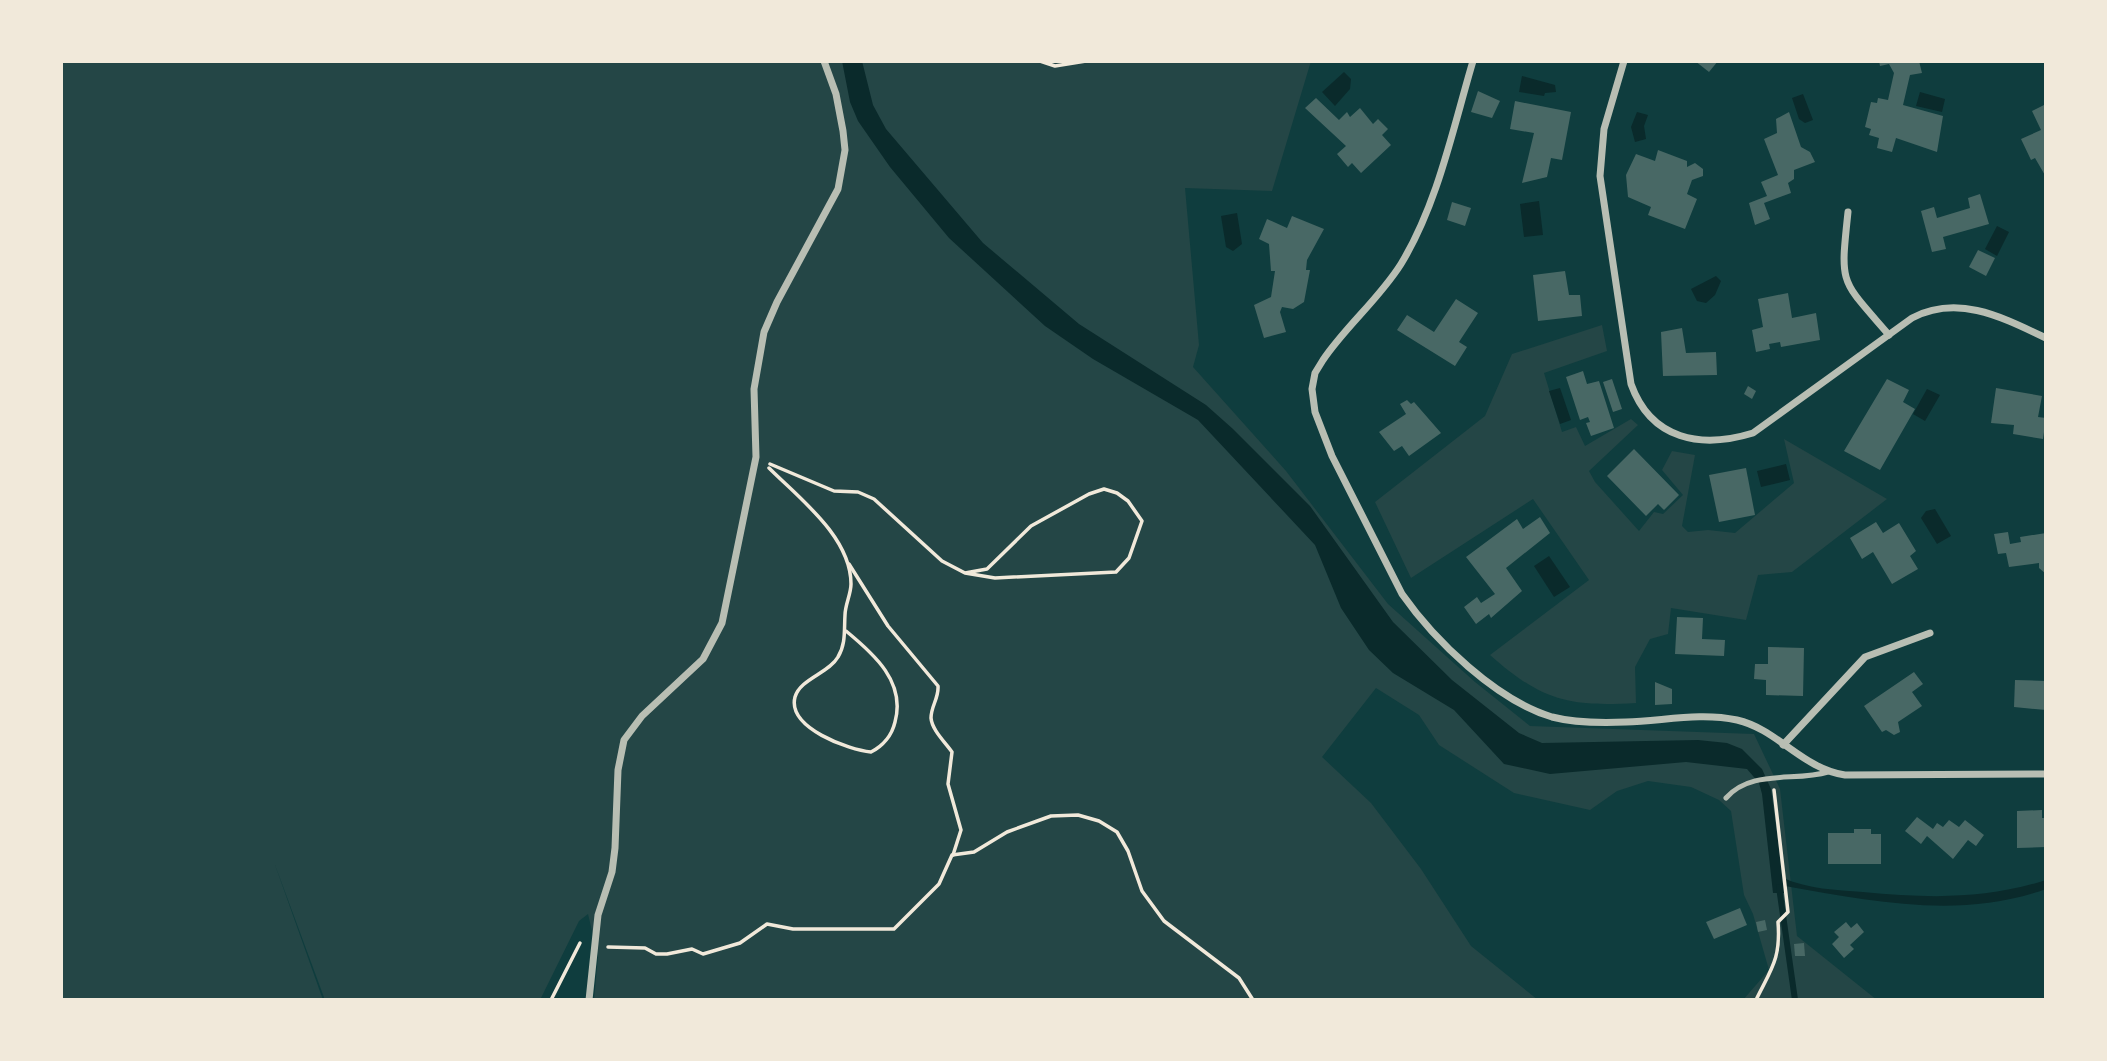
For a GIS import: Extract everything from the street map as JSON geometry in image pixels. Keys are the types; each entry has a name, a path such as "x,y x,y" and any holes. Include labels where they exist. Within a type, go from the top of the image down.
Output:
{"street":[{"path":"590,1000 598,915 615,848 618,770 624,740 642,716 689,674 714,643 727,601 756,457 754,389 764,332 777,302 831,207 843,169 845,150 836,94 824,61"},
{"path":"1474,61 1439,173 1412,243 1388,282 1332,346 1315,373 1312,389 1315,412 1332,456 1402,594 1414,611 1477,673 1514,701 1555,718 1590,722 1644,722 1686,717 1740,721 1758,727 1828,772 1863,777 2046,774"},
{"path":"1624,61 1604,128 1600,176 1631,384 1637,399 1655,423 1668,431 1701,440 1736,439 1753,433 1924,312 1955,307 2009,320 2046,338"},
{"path":"1848,212 1842,268 1845,282 1889,335"},
{"path":"1783,745 1865,657 1930,634"}],"lane":[{"path":"1726,798 1733,790 1762,778 1809,777 1828,772"}],"path":[{"path":"1040,61 1055,66 1086,61"},
{"path":"594,952 603,947 630,947 656,954 692,949 703,954 740,943 767,924 793,929 894,929 939,884 961,830 948,784 952,752 934,727 931,717 939,697 938,686 888,626 822,523 756,457"},
{"path":"756,457 834,491 858,492 874,499 942,561 965,573 995,578 1115,572 1129,558 1142,521 1128,501 1118,493 1104,489 1088,494 1031,526 987,569 965,573"},
{"path":"846,631 884,667 897,695 894,726 880,747 871,752 826,738 801,719 796,709 795,697 801,687 828,669 838,658 846,631 845,614 851,585 848,562"},
{"path":"1756,1000 1777,958 1780,939 1778,922 1788,912 1773,781"},
{"path":"952,855 974,852 1007,832 1051,816 1078,816 1099,821 1117,832 1128,851 1142,891 1164,921 1239,978 1253,1000"},
{"path":"551,1000 583,938"}],"shaded area":[{"path":"61,61 1311,61 1272,191 1185,188 1199,345 1193,367 1286,471 1388,604 1475,682 1530,726 1754,734 1780,789 1797,936 1877,1000 1743,1000 1769,970 1753,914 1744,895 1731,811 1719,800 1691,787 1648,781 1617,791 1590,810 1514,793 1439,745 1419,715 1376,688 1322,757 1371,803 1421,869 1471,946 1538,1000 594,1000 598,956 588,914 579,921 540,1000 325,1000 274,862 323,1000 61,1000"},
{"path":"842,61 862,61 873,105 886,129 983,243 1079,324 1206,405 1233,429 1310,506 1393,622 1452,680 1519,733 1542,743 1698,740 1727,743 1742,749 1762,769 1771,789 1783,878 1793,882 1832,890 1910,895 1978,894 2023,887 2046,880 2046,889 1981,904 1948,906 1883,902 1785,886 1785,893 1773,893 1762,794 1759,783 1747,769 1686,762 1550,774 1504,764 1454,710 1393,673 1369,650 1341,608 1315,545 1198,420 1093,359 1045,326 949,238 890,167 858,121 850,102"},
{"path":"1344,72 1351,79 1350,89 1335,106 1322,92"},
{"path":"1522,76 1555,85 1556,92 1545,93 1544,96 1519,92"},
{"path":"1920,92 1945,99 1942,112 1916,106"},
{"path":"1803,94 1813,120 1805,123 1799,119 1792,98"},
{"path":"1637,112 1648,115 1644,126 1646,139 1635,142 1631,127"},
{"path":"1539,201 1543,235 1524,237 1520,204"},
{"path":"1237,213 1242,244 1233,251 1226,247 1221,216"},
{"path":"1997,226 2009,232 1997,256 1985,249"},
{"path":"1716,276 1721,281 1715,295 1706,303 1697,301 1691,289"},
{"path":"1602,325 1607,351 1544,373 1562,432 1576,427 1585,446 1631,419 1638,425 1589,471 1595,482 1639,531 1654,512 1663,514 1683,495 1662,470 1672,451 1695,455 1682,526 1688,532 1708,530 1735,533 1794,483 1784,439 1887,499 1792,572 1758,575 1746,620 1671,608 1668,634 1650,639 1635,667 1636,703 1592,704 1557,698 1525,682 1490,655 1589,580 1533,499 1411,578 1375,502 1485,416 1512,354"},
{"path":"1560,388 1571,420 1560,424 1549,391"},
{"path":"1927,389 1940,395 1925,421 1913,414"},
{"path":"1786,464 1790,480 1761,487 1757,471"},
{"path":"1935,509 1951,536 1937,544 1921,518 1926,511"},
{"path":"1549,556 1570,587 1554,597 1534,566"}],"building":[{"path":"1695,61 1718,61 1709,72"},
{"path":"1879,61 1919,61 1922,73 1910,75 1903,105 1943,116 1937,152 1896,138 1892,152 1877,148 1879,138 1869,135 1871,129 1865,127 1871,102 1877,103 1878,98 1888,100 1894,73 1889,64 1880,66"},
{"path":"1478,91 1500,101 1492,118 1471,112"},
{"path":"1316,98 1339,120 1347,112 1350,117 1360,108 1373,124 1378,119 1388,129 1382,135 1391,145 1361,173 1352,163 1348,167 1337,154 1346,146 1305,108"},
{"path":"1515,101 1571,112 1562,160 1551,158 1547,177 1522,183 1534,133 1510,129"},
{"path":"2044,105 2046,177 2035,158 2031,160 2021,139 2041,130 2032,111"},
{"path":"1789,112 1801,147 1810,152 1815,162 1794,170 1794,179 1788,183 1791,193 1764,203 1770,219 1755,225 1749,203 1767,196 1761,182 1778,175 1764,139 1777,133 1776,119"},
{"path":"1658,150 1687,161 1687,167 1695,163 1703,169 1703,176 1692,180 1687,194 1697,199 1685,229 1648,215 1651,207 1628,197 1626,175 1636,154 1655,161"},
{"path":"1980,194 1989,224 1943,237 1946,249 1932,252 1921,211 1934,207 1937,218 1970,208 1968,198"},
{"path":"1452,202 1471,208 1465,226 1447,220"},
{"path":"1292,216 1324,229 1307,260 1306,270 1310,270 1304,302 1293,309 1282,307 1280,312 1286,332 1264,338 1254,305 1271,297 1275,271 1271,271 1269,244 1259,239 1267,219 1287,228"},
{"path":"1978,250 1995,258 1986,276 1969,267"},
{"path":"1565,271 1569,295 1580,295 1582,316 1538,321 1533,275"},
{"path":"1788,293 1792,318 1816,313 1820,340 1781,347 1780,342 1769,344 1770,349 1756,352 1752,330 1763,327 1758,299"},
{"path":"1456,299 1478,313 1459,342 1467,347 1455,366 1397,330 1407,315 1434,332"},
{"path":"1682,328 1686,353 1716,352 1717,375 1663,376 1661,332"},
{"path":"1583,371 1587,384 1599,381 1614,428 1591,436 1586,423 1590,422 1588,417 1580,420 1566,377"},
{"path":"1612,379 1622,409 1613,412 1603,382"},
{"path":"1887,379 1909,390 1903,402 1915,409 1880,470 1844,451"},
{"path":"1748,386 1756,391 1752,399 1744,394"},
{"path":"1996,388 2042,396 2038,417 2046,418 2043,439 2013,434 2014,425 1991,423"},
{"path":"1407,400 1411,404 1414,402 1441,433 1409,456 1402,446 1394,451 1379,432 1406,414 1400,404"},
{"path":"1634,449 1679,495 1664,510 1658,504 1646,516 1607,476"},
{"path":"1746,468 1755,515 1719,522 1709,475"},
{"path":"1540,517 1550,533 1506,568 1522,591 1491,618 1489,614 1476,624 1464,607 1477,597 1481,603 1495,594 1466,557 1517,519 1523,529"},
{"path":"1876,522 1883,533 1899,523 1916,551 1910,556 1918,569 1892,584 1873,552 1862,559 1850,538"},
{"path":"2008,532 2010,544 2021,542 2020,537 2046,533 2046,574 2039,568 2039,563 2009,567 2006,553 1998,554 1994,534"},
{"path":"1677,617 1703,618 1702,639 1725,640 1724,656 1675,654"},
{"path":"1768,647 1804,648 1803,696 1766,695 1766,680 1754,679 1755,664 1768,664"},
{"path":"1914,672 1923,684 1912,692 1922,706 1898,722 1900,732 1894,735 1886,730 1882,732 1864,706"},
{"path":"2015,680 2046,681 2046,710 2014,707"},
{"path":"1655,682 1672,689 1672,704 1655,705"},
{"path":"2042,810 2042,818 2046,818 2046,847 2017,848 2017,811"},
{"path":"1917,817 1933,829 1937,823 1943,827 1949,820 1959,827 1965,820 1984,835 1976,846 1968,840 1953,859 1927,836 1921,844 1905,831"},
{"path":"1854,829 1871,829 1871,834 1881,834 1881,864 1828,864 1828,833 1854,833"},
{"path":"1740,908 1747,925 1714,939 1706,922"},
{"path":"1765,920 1767,930 1758,932 1756,922"},
{"path":"1846,922 1851,928 1857,923 1864,932 1850,945 1854,949 1844,958 1832,944 1839,937 1834,932"},
{"path":"1804,943 1805,956 1795,956 1794,944"}],"waterway":[{"path":"1779,887 1795,1000"}]}
